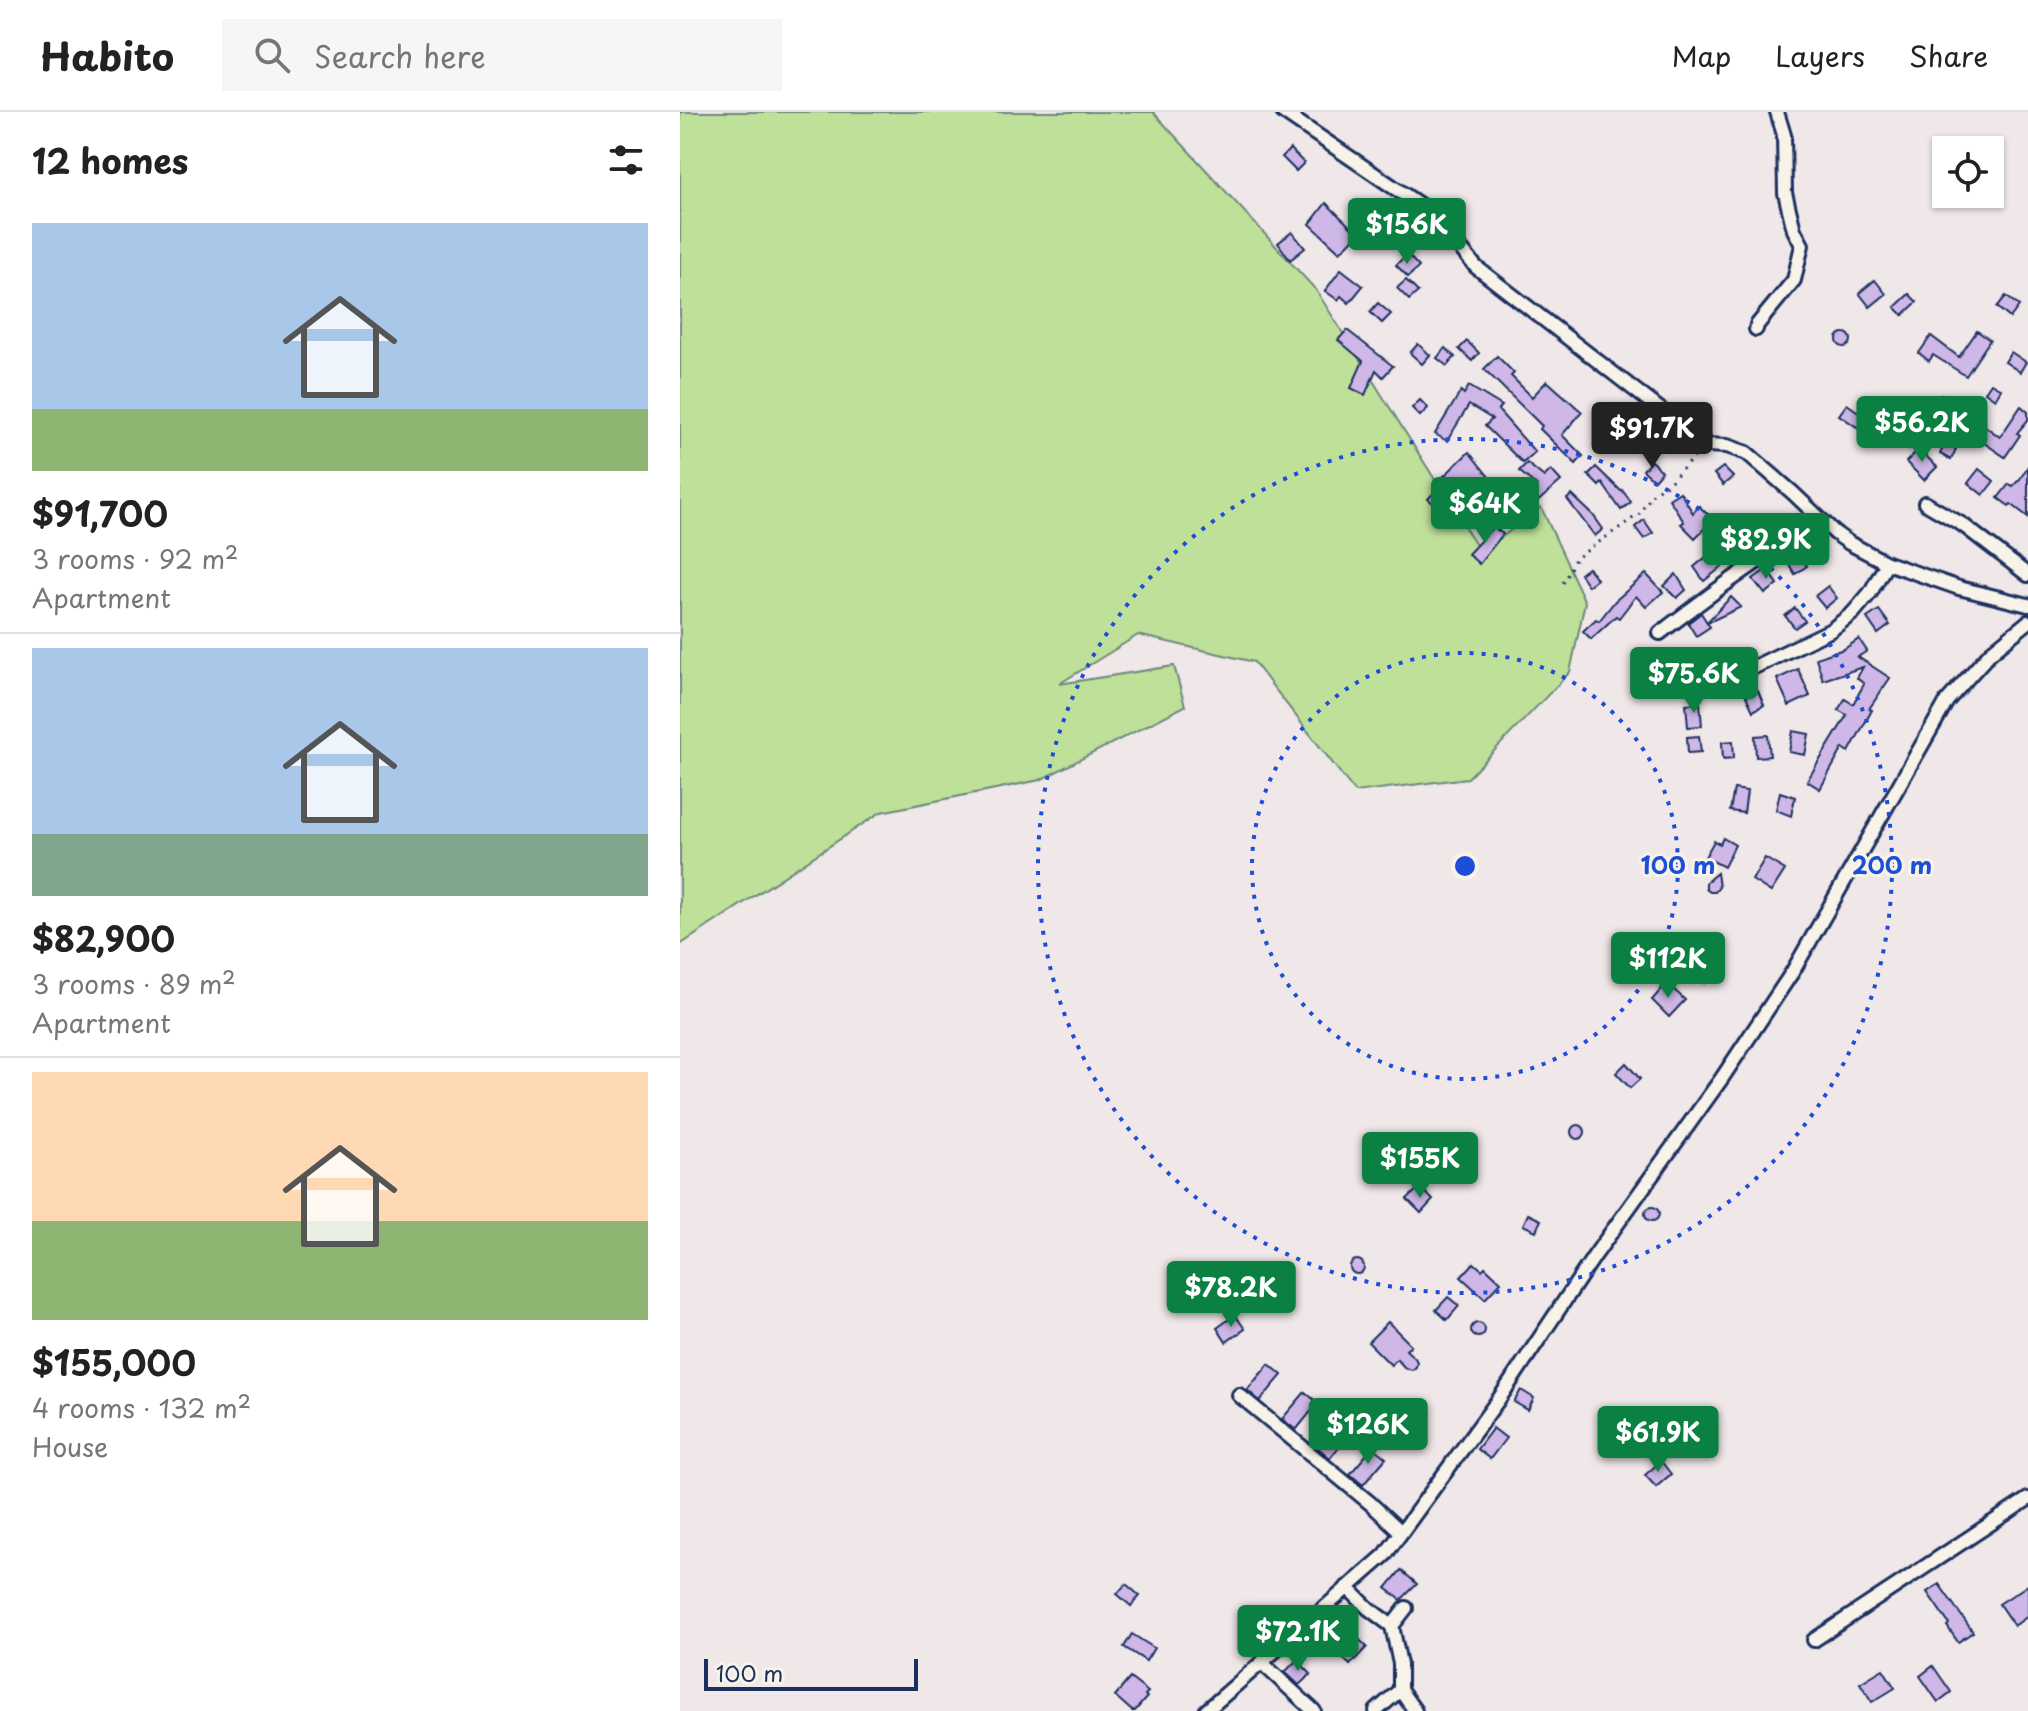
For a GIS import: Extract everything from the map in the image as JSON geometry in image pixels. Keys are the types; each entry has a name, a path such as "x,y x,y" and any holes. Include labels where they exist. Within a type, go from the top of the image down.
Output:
{"street":[{"path":"1283,112 1430,212 1476,267 1706,445 1727,446 1747,453 1849,543 1887,563 1959,588 2028,605"},
{"path":"1756,329 1794,280 1802,245 1794,230 1785,193 1784,135 1777,112"},
{"path":"1925,503 1963,525 2028,575"},
{"path":"1660,633 1786,542 1810,530 1828,526"},
{"path":"1717,685 1831,630 1853,613 1870,593 1887,563"},
{"path":"1206,1711 1385,1555 1501,1396 1793,971 1947,701 1990,653 2028,622"},
{"path":"1239,1395 1401,1532"},
{"path":"1814,1640 2028,1499"},
{"path":"1347,1587 1392,1626 1400,1664 1400,1690 1415,1711"},
{"path":"1392,1626 1406,1608"},
{"path":"1262,1663 1314,1711"},
{"path":"1376,1711 1400,1690"}],"path":[{"path":"1563,583 1575,559 1639,514 1654,492 1667,485 1706,445"}],"green space":[{"path":"680,112 1153,112 1316,290 1481,553 1541,507 1585,602 1570,672 1468,778 1355,792 1254,662 1138,635 1059,684 1174,666 1185,706 1040,780 881,812 680,945"}],"building":[{"path":"1290,149 1304,163 1296,171 1282,157"},
{"path":"1326,203 1358,234 1340,252 1310,224"},
{"path":"1292,232 1305,248 1290,260 1278,243"},
{"path":"1407,254 1419,267 1408,277 1396,265"},
{"path":"1341,269 1363,286 1349,303 1341,296 1338,300 1325,291"},
{"path":"1406,280 1418,292 1409,300 1397,288"},
{"path":"1875,280 1886,294 1870,307 1859,293"},
{"path":"1909,294 1917,302 1903,315 1895,307"},
{"path":"2006,296 2019,306 2010,318 1997,307"},
{"path":"1378,303 1391,314 1382,323 1370,312"},
{"path":"1347,330 1393,366 1383,377 1376,370 1365,395 1351,388 1363,361 1338,340"},
{"path":"1977,331 1990,340 1966,376 1933,355 1929,361 1919,353 1931,336 1959,357"},
{"path":"1844,333 1851,340 1844,347 1837,340"},
{"path":"1467,341 1479,353 1472,361 1459,349"},
{"path":"1418,344 1430,355 1422,364 1410,353"},
{"path":"1445,348 1455,357 1447,366 1437,358"},
{"path":"2011,352 2026,362 2020,372 2005,362"},
{"path":"1497,356 1532,397 1547,381 1582,412 1562,435 1583,456 1576,464 1484,369"},
{"path":"1991,383 2001,389 1995,399 1985,392"},
{"path":"1469,386 1502,406 1498,410 1535,452 1523,463 1485,426 1492,419 1469,405 1447,441 1435,434 1461,391 1464,394"},
{"path":"1884,395 1900,406 1892,418 1876,408"},
{"path":"1941,395 1952,406 1943,414 1932,403"},
{"path":"1420,400 1428,408 1420,416 1412,408"},
{"path":"1847,404 1867,418 1860,429 1839,415"},
{"path":"2021,406 2028,412 2028,420 2017,433 2020,435 2005,457 1965,430 1974,418 2000,437"},
{"path":"1913,424 1926,431 1921,441 1908,435"},
{"path":"1945,443 1956,449 1951,460 1940,454"},
{"path":"1919,449 1937,467 1924,480 1906,462"},
{"path":"1469,452 1493,482 1491,484 1505,497 1487,516 1492,522 1483,530 1470,516 1474,512 1456,494 1441,510 1428,499 1446,480 1443,477"},
{"path":"1651,461 1662,471 1654,480 1643,470"},
{"path":"1527,463 1544,477 1551,470 1561,481 1524,514 1516,506 1537,486 1519,471"},
{"path":"2028,466 2028,517 1998,498 2009,484 2013,486 2020,479"},
{"path":"1596,467 1631,502 1621,510 1602,483 1599,486 1588,475"},
{"path":"1723,467 1733,477 1723,485 1714,474"},
{"path":"1979,469 1994,481 1983,495 1968,483"},
{"path":"1680,492 1693,513 1699,506 1713,520 1695,538 1681,524 1684,522 1669,499"},
{"path":"1572,495 1603,529 1595,536 1567,499"},
{"path":"1766,515 1778,525 1768,538 1756,528"},
{"path":"1644,520 1653,533 1644,539 1635,527"},
{"path":"1493,527 1503,534 1479,564 1468,554"},
{"path":"1742,537 1751,549 1736,561 1733,558 1704,581 1694,567 1706,557 1710,562"},
{"path":"1795,548 1807,566 1795,574 1783,555"},
{"path":"1588,568 1597,579 1588,586 1580,574"},
{"path":"1767,569 1778,584 1765,594 1753,579"},
{"path":"1646,574 1663,592 1646,607 1636,596 1619,618 1616,616 1591,639 1583,631 1596,619 1599,621 1615,601"},
{"path":"1676,574 1686,590 1677,598 1664,586"},
{"path":"1828,586 1837,598 1825,608 1815,596"},
{"path":"1731,597 1741,607 1709,622 1708,621"},
{"path":"1795,608 1805,621 1795,628 1785,616"},
{"path":"1879,610 1890,625 1878,634 1867,618"},
{"path":"1701,613 1710,627 1696,636 1688,623"},
{"path":"1859,639 1867,651 1858,657 1890,678 1869,709 1872,710 1849,752 1843,748 1820,789 1807,781 1847,715 1838,710 1845,699 1853,704 1864,684 1857,678 1863,667 1823,680 1816,658 1844,649"},
{"path":"1725,658 1728,670 1716,675 1712,662"},
{"path":"1798,669 1810,696 1789,706 1777,679"},
{"path":"1758,691 1764,705 1753,711 1746,696"},
{"path":"1700,703 1702,726 1688,727 1686,704"},
{"path":"1793,731 1809,734 1805,755 1789,752"},
{"path":"1768,735 1770,756 1756,757 1755,736"},
{"path":"1699,736 1701,752 1688,753 1687,737"},
{"path":"1733,741 1734,758 1723,759 1722,742"},
{"path":"1734,789 1747,791 1744,813 1730,811"},
{"path":"1780,792 1795,797 1791,816 1776,810"},
{"path":"1723,838 1735,845 1724,867 1705,857 1714,841 1720,844"},
{"path":"1765,858 1785,870 1771,892 1752,880"},
{"path":"1717,873 1719,887 1715,892 1710,892 1706,889 1706,882"},
{"path":"1669,936 1675,938 1679,952 1663,947 1663,939"},
{"path":"1700,940 1723,962 1704,983 1680,961"},
{"path":"1667,983 1685,1000 1669,1017 1652,1000"},
{"path":"1626,1063 1640,1079 1630,1088 1616,1073"},
{"path":"1578,1125 1585,1132 1578,1139 1571,1132"},
{"path":"1420,1187 1433,1200 1421,1213 1407,1199"},
{"path":"1652,1207 1659,1214 1652,1221 1645,1214"},
{"path":"1528,1214 1541,1220 1536,1231 1523,1225"},
{"path":"1357,1260 1364,1267 1357,1274 1350,1267"},
{"path":"1474,1263 1482,1270 1485,1267 1501,1282 1485,1299 1461,1277"},
{"path":"1448,1297 1459,1306 1447,1320 1436,1310"},
{"path":"1235,1315 1245,1329 1226,1342 1217,1328"},
{"path":"1388,1322 1411,1345 1406,1350 1417,1362 1412,1370 1405,1368 1397,1359 1391,1365 1368,1342"},
{"path":"1478,1323 1485,1330 1478,1337 1471,1330"},
{"path":"1269,1364 1282,1375 1260,1401 1247,1390"},
{"path":"1521,1390 1534,1398 1528,1410 1514,1402"},
{"path":"1305,1392 1318,1403 1296,1430 1282,1419"},
{"path":"1338,1422 1351,1433 1330,1458 1317,1447"},
{"path":"1493,1428 1506,1438 1490,1459 1477,1449"},
{"path":"1373,1447 1386,1458 1363,1485 1350,1474"},
{"path":"1661,1461 1671,1474 1656,1487 1645,1475"},
{"path":"1401,1570 1417,1584 1401,1600 1386,1588"},
{"path":"1126,1584 1140,1596 1131,1606 1117,1594"},
{"path":"1939,1584 1973,1632 1958,1642 1927,1592"},
{"path":"2028,1585 2028,1616 2014,1626 1999,1604"},
{"path":"1338,1619 1367,1647 1350,1665 1321,1637"},
{"path":"1132,1634 1154,1648 1146,1661 1124,1647"},
{"path":"1297,1660 1311,1674 1299,1685 1285,1672"},
{"path":"1933,1666 1951,1692 1938,1702 1920,1676"},
{"path":"1883,1669 1895,1688 1872,1702 1860,1683"},
{"path":"1130,1678 1148,1692 1135,1711 1115,1696"}]}
